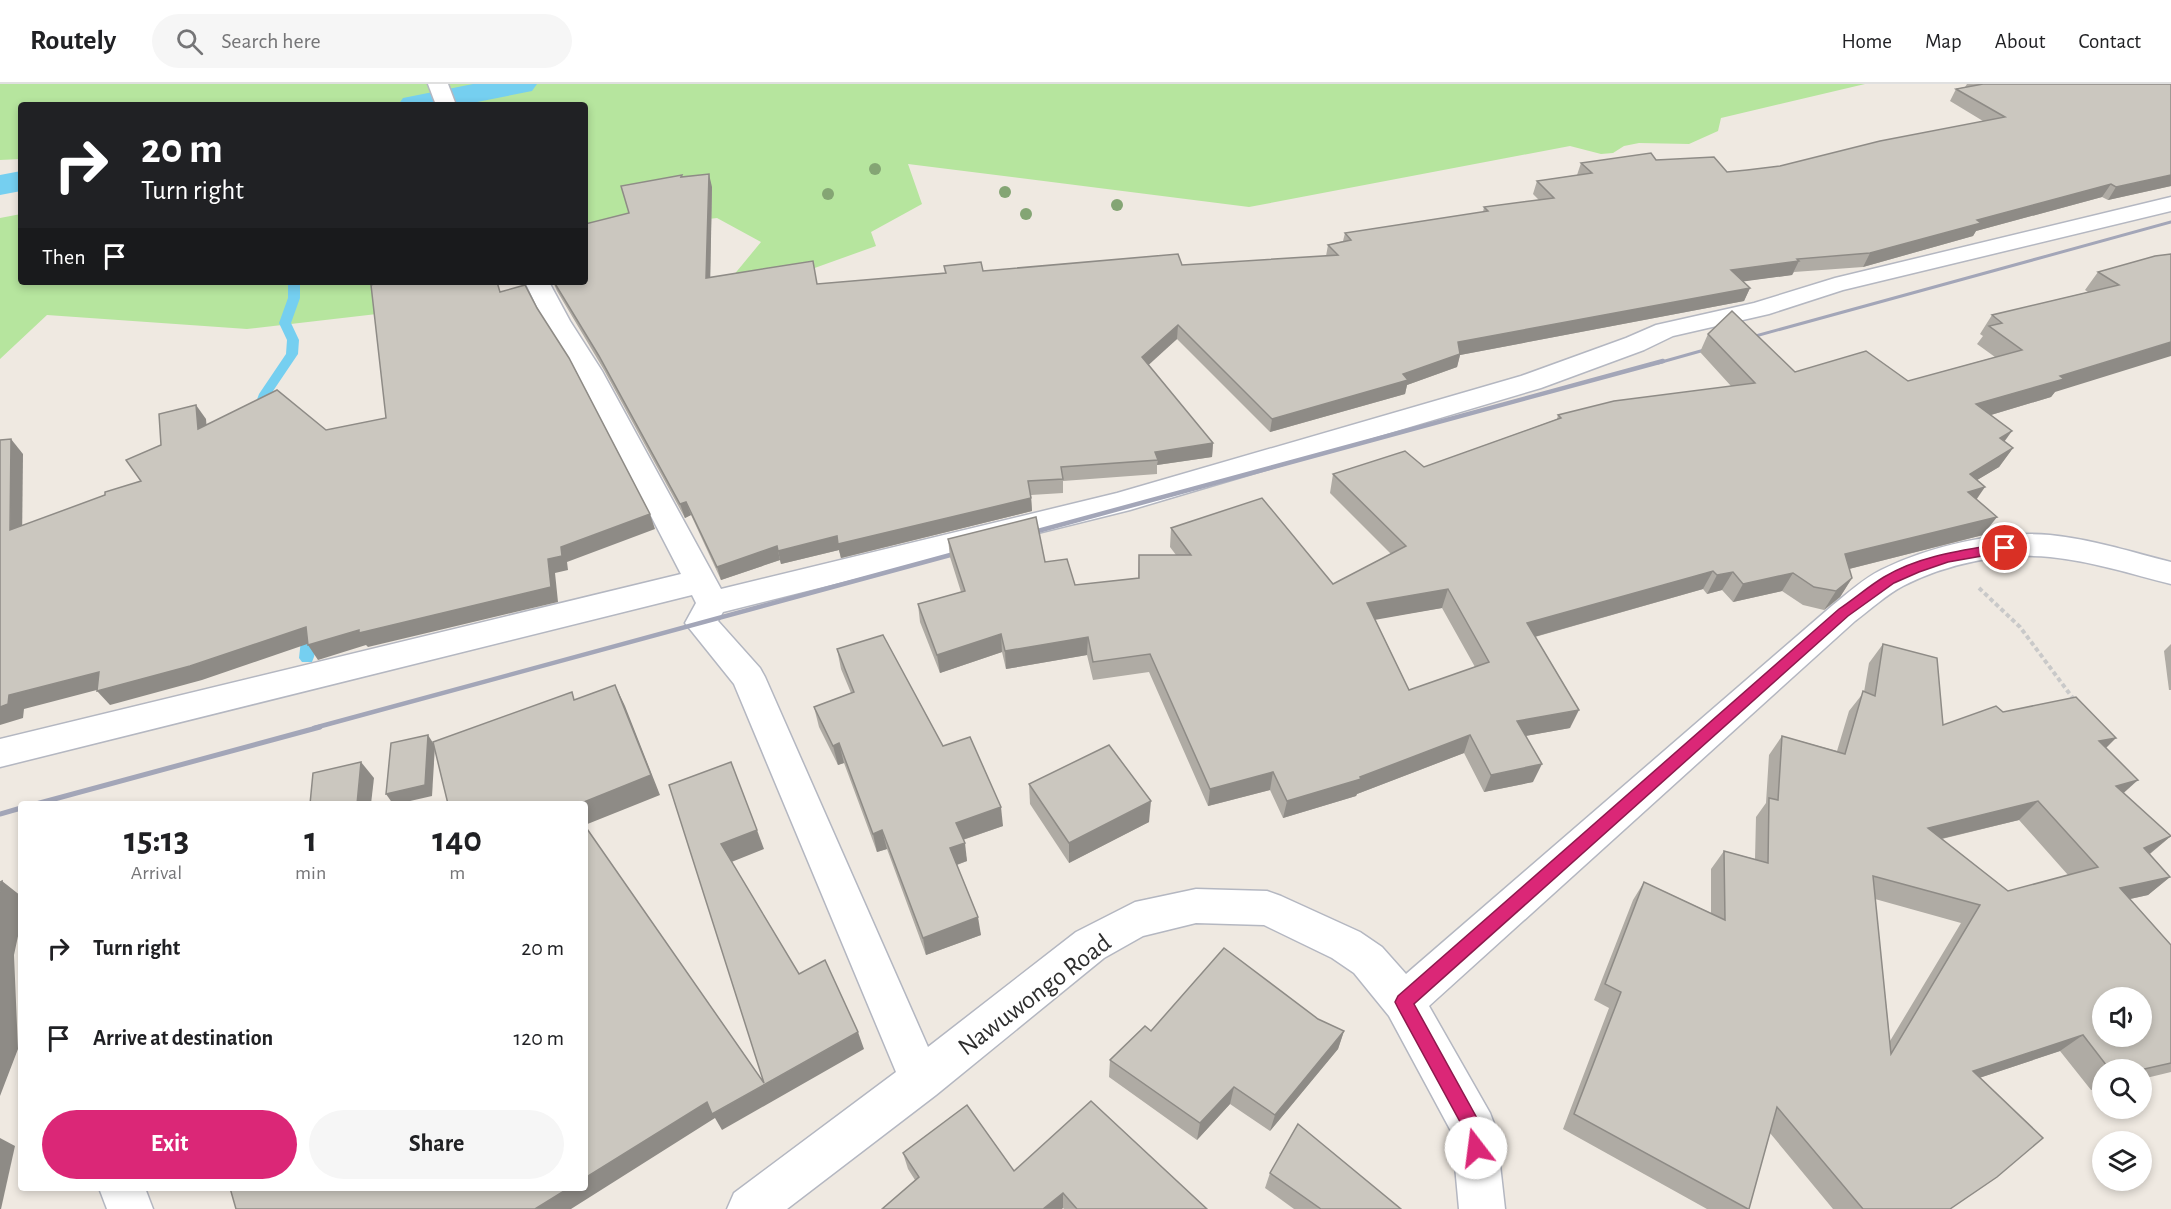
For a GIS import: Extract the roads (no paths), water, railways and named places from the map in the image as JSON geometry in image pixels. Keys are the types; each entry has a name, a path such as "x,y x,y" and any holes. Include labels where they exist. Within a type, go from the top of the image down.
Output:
{"street":[{"path":"438,84 445,102"},
{"path":"0,753 511,630 706,592 1119,503 1531,382 1635,344 1665,330 1760,309 1835,285 2171,204"},
{"path":"539,285 557,321 589,371 706,592 702,622 748,677 921,1080"},
{"path":"1404,1002 1844,613 1890,579 1947,558 2022,546 2049,545 2106,555 2171,573"},
{"name":"Nawuwongo Road","path":"750,1209 921,1080 1090,945 1135,920 1196,906 1267,908 1336,940 1368,960 1404,1002 1474,1129 1482,1209"},
{"path":"123,1191 130,1209"}],"waterway":[{"path":"429,102 521,84"},
{"path":"0,185 18,182"},
{"path":"257,416 265,394 292,354 293,340 285,323 294,298 294,285"},
{"path":"302,626 308,640 307,658"}],"railway":[{"path":"1741,340 2171,222"},
{"path":"1658,363 1715,347"},
{"path":"1023,535 1663,361"},
{"path":"314,728 965,551"},
{"path":"47,801 320,727"},
{"path":"0,814 18,809"}]}
